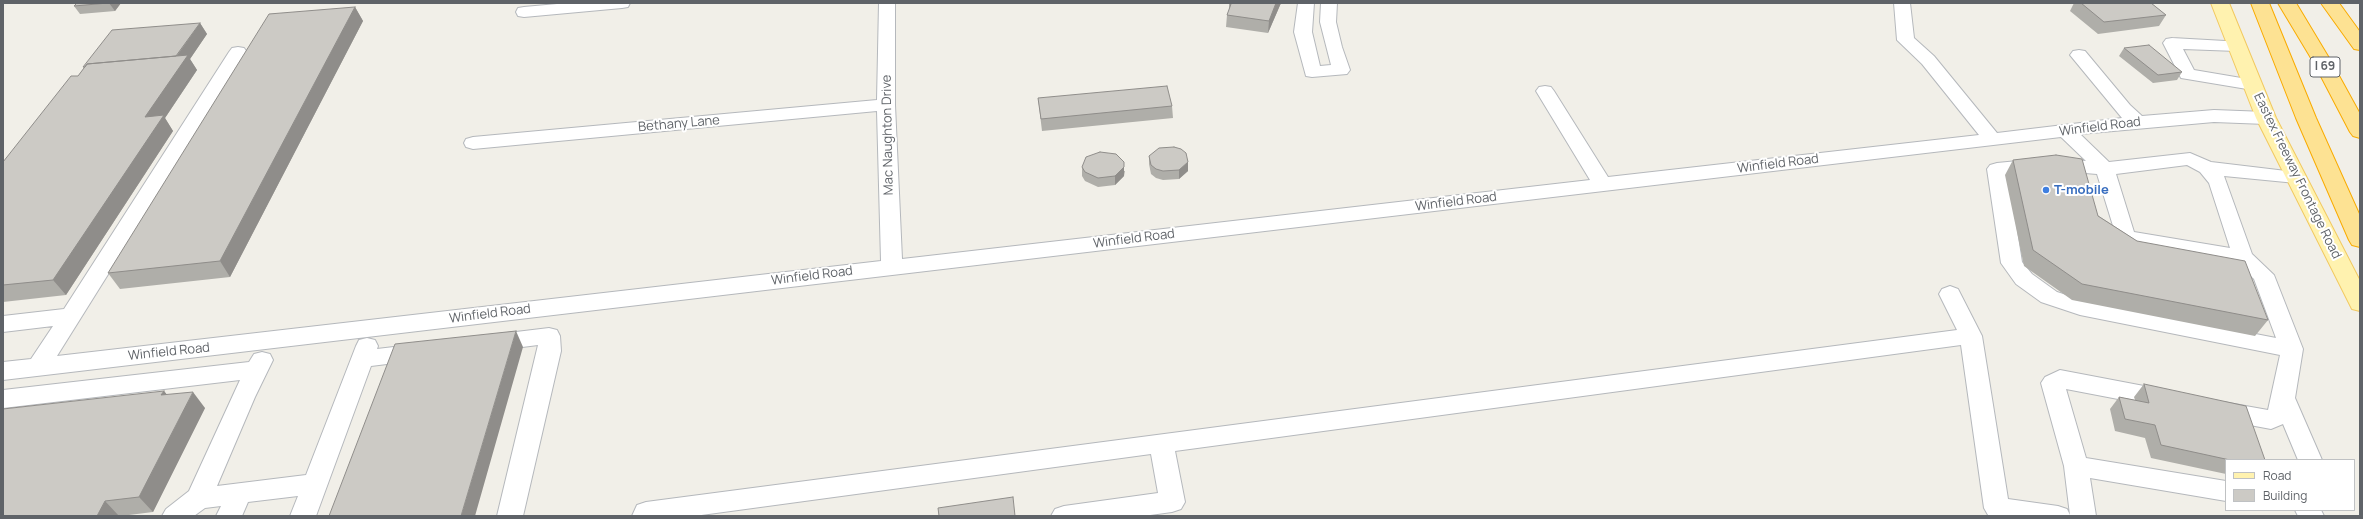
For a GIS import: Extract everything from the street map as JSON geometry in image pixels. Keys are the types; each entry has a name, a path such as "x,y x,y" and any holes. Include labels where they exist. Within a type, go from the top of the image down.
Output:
{"highway":[{"path":"2260,3 2306,118 2360,240"},
{"name":"I 69","path":"2287,3 2323,63 2360,132"},
{"path":"2330,3 2360,45"}],"main road":[{"name":"Eastex Freeway Frontage Road","path":"2220,3 2266,118 2360,303"}],"street":[{"path":"524,12 622,3"},
{"name":"Mac Naughton Drive","path":"887,3 886,105 892,266"},
{"path":"1306,3 1303,32 1312,72 1341,70 1333,47 1328,22 1329,3"},
{"path":"1902,3 1906,40 1928,60 1992,140"},
{"path":"2237,46 2172,43 2187,74 2253,85"},
{"path":"39,366 238,52"},
{"path":"2079,56 2124,109 2138,122"},
{"path":"1545,91 1603,185"},
{"name":"Bethany Lane","path":"473,143 886,105"},
{"name":"Winfield Road","path":"3,371 892,266 2138,122 2214,116 2266,118"},
{"path":"2066,131 2105,169 2125,237 2243,257 2264,275 2292,349 2283,398 2278,415 2271,420 2089,383 2060,379 2053,383 2076,466 2083,516"},
{"path":"2243,257 2218,180 2207,168 2190,159 2105,169 2049,164 1997,169 2012,263 2024,279 2049,298 2080,307 2292,349"},
{"path":"2207,168 2296,177"},
{"path":"1950,294 1972,336 1998,512 2058,516"},
{"path":"510,516 550,351 549,336 557,306"},
{"path":"3,324 70,316"},
{"path":"303,516 373,328"},
{"path":"471,346 549,336"},
{"path":"646,516 646,512 721,509 1161,444 1972,336"},
{"path":"175,516 199,498 256,370 273,340"},
{"path":"362,359 440,350"},
{"path":"3,399 256,370"},
{"path":"2283,398 2310,459"},
{"path":"1064,516 1101,514 1172,502 1161,444"},
{"path":"2076,466 2225,492"},
{"path":"199,498 315,484"},
{"path":"229,516 239,493"}],"building":[{"path":"77,3 108,3 74,6"},
{"path":"1229,3 1276,3 1269,21 1227,15 1231,4"},
{"path":"2081,3 2151,3 2166,15 2104,22"},
{"path":"355,7 220,261 108,273 269,14"},
{"path":"200,23 176,56 87,64 83,67 112,30"},
{"path":"2149,45 2182,72 2158,75 2124,48"},
{"path":"188,55 145,117 164,115 53,280 3,285 3,162 71,76 78,76 87,64"},
{"path":"1167,86 1172,106 1041,119 1038,98"},
{"path":"1174,147 1181,149 1186,153 1188,162 1179,170 1163,171 1156,169 1151,165 1149,156 1159,148"},
{"path":"1100,152 1116,154 1124,162 1124,167 1115,176 1098,178 1085,172 1082,167 1086,157"},
{"path":"2056,155 2082,159 2098,216 2137,241 2245,261 2268,320 2082,284 2033,250 2013,160"},
{"path":"516,331 461,516 329,516 395,344"},
{"path":"2144,384 2246,406 2265,459 2225,459 2161,445 2155,425 2125,419 2119,397 2149,403"},
{"path":"164,391 161,395 193,392 139,497 105,501 97,516 3,516 3,409"},
{"path":"1013,497 1015,516 939,516 938,508"}],"place":[{"name":"T-mobile","path":"2046,190"}]}
